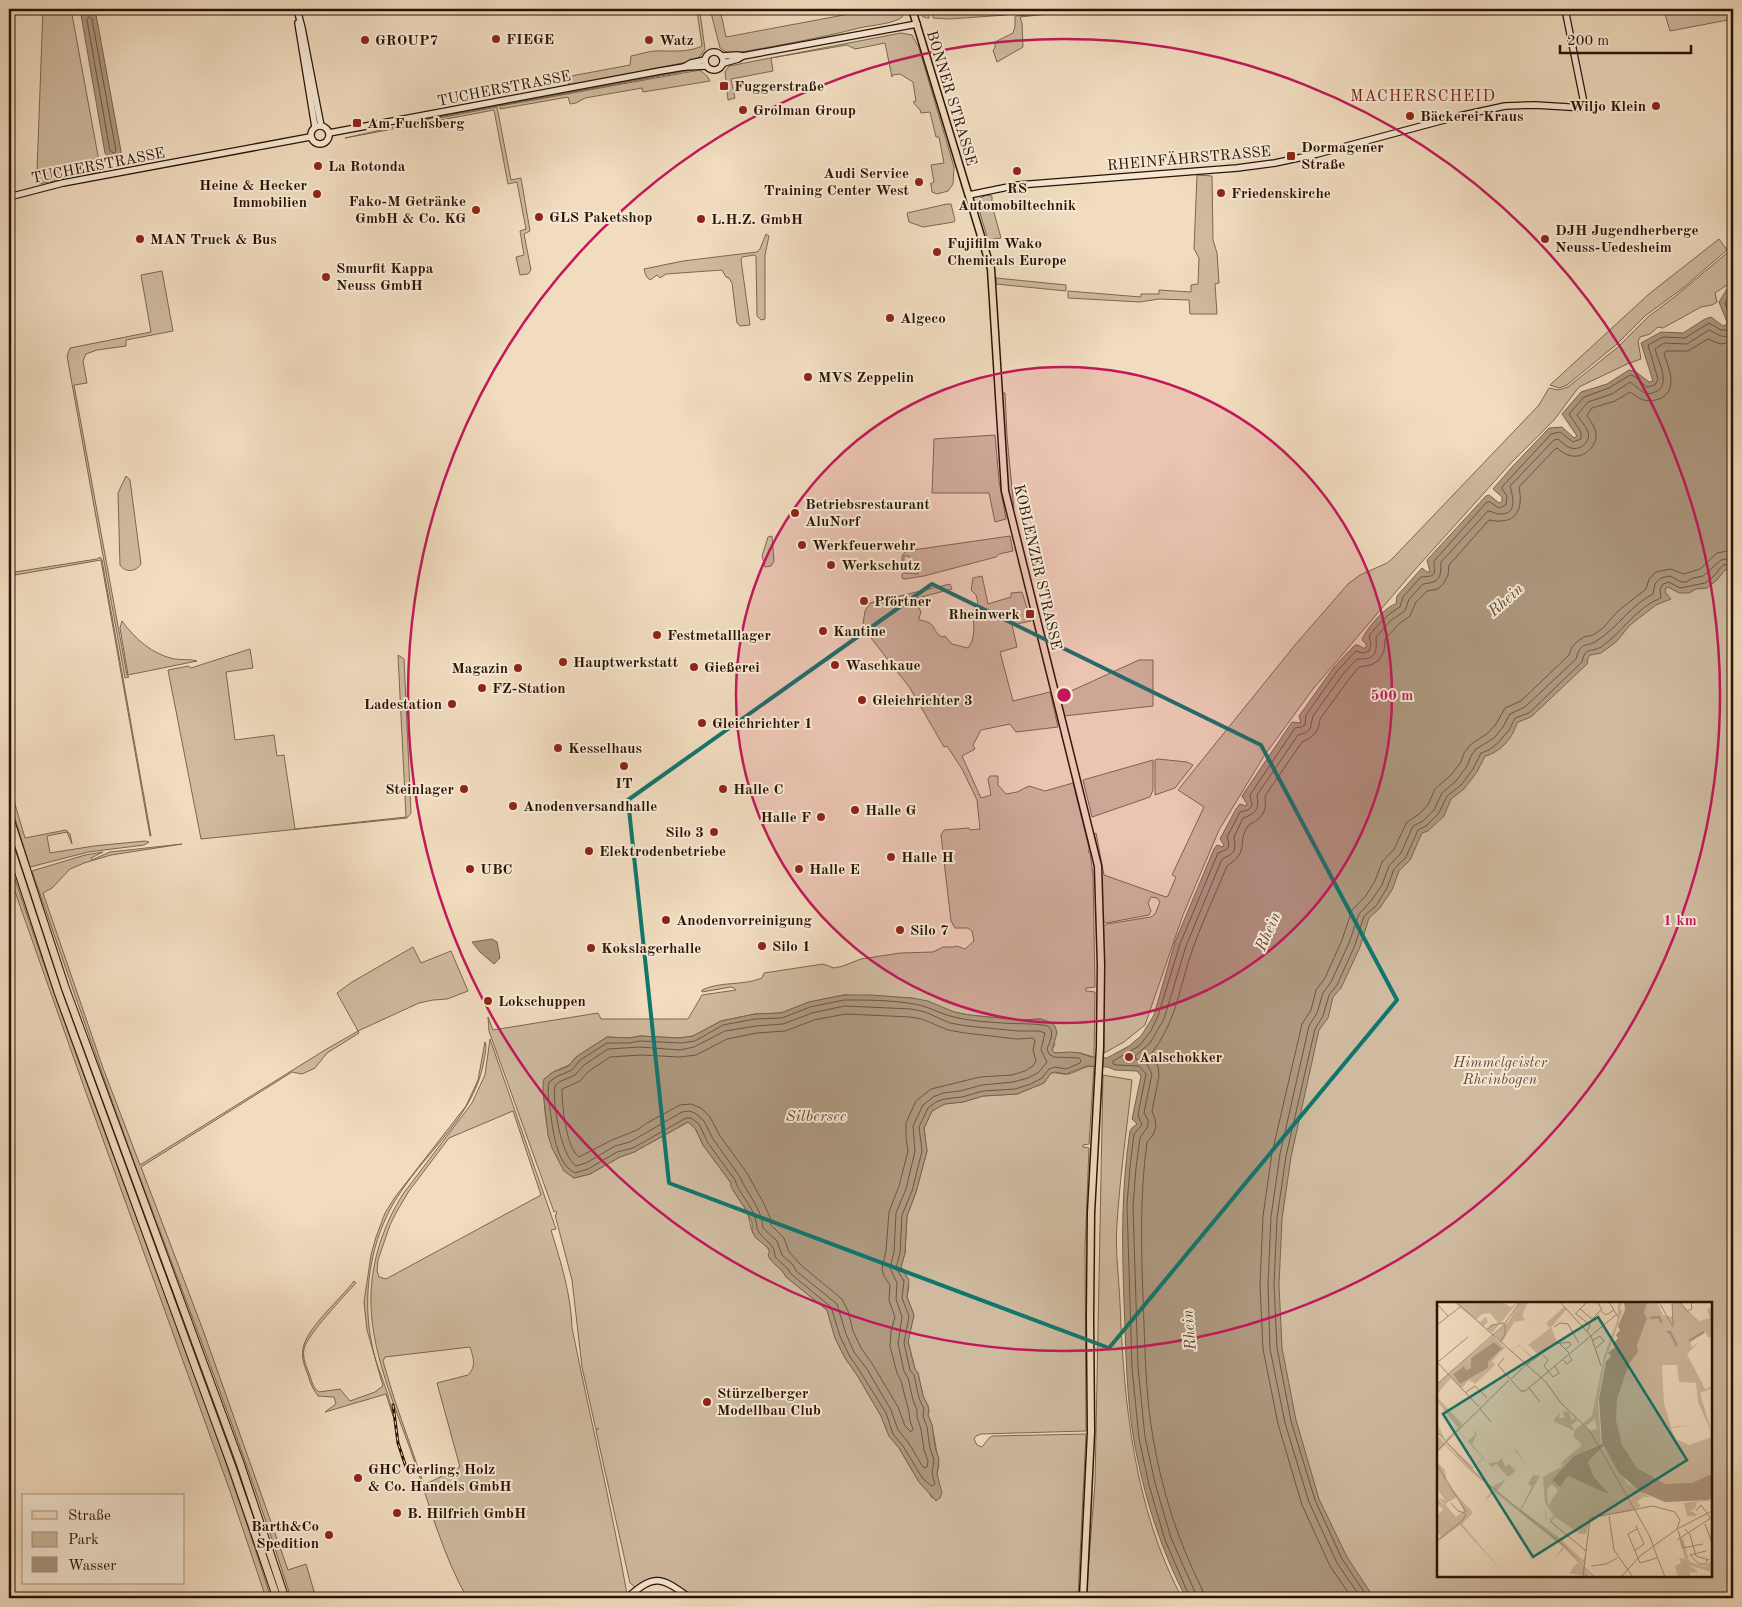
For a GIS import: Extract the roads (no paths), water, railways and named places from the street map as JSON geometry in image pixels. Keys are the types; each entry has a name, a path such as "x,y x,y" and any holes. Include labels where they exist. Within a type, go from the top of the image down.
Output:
{"highway":[{"path":"9,816 65,987 236,1454 285,1598"},
{"path":"9,843 61,1002 232,1466 276,1598"}],"main road":[{"path":"297,9 302,28 318,127"},
{"name":"BONNER STRASSE","path":"912,9 969,195"},
{"name":"RHEINFÄHRSTRASSE","path":"969,195 1018,185 1237,168 1275,163 1505,106 1535,105 1585,108 1565,9"},
{"path":"722,56 743,56 917,24"},
{"path":"724,63 722,56 717,52 711,52 707,55 706,63 712,71 720,69 724,63 743,56"},
{"name":"TUCHERSTRASSE","path":"9,197 63,183 310,137 314,143 321,144 326,142 329,133 706,63"},
{"path":"310,137 311,131 318,127 326,128 329,133"},
{"name":"KOBLENZER STRASSE","path":"969,195 989,260 992,278 1005,491 1088,823 1098,874 1101,957 1100,1047 1091,1220 1091,1458 1082,1598"},
{"path":"627,1598 642,1585 655,1580 666,1582 690,1598"}],"water":[{"path":"80,9 95,9 121,151 120,157 109,158 105,153"},
{"path":"1733,286 1733,569 1725,570 1707,588 1696,589 1689,593 1679,593 1668,587 1666,588 1665,592 1671,599 1656,605 1630,625 1616,642 1601,653 1590,655 1587,664 1531,717 1518,722 1511,737 1505,744 1493,753 1485,756 1477,772 1464,789 1451,799 1444,816 1428,831 1422,833 1410,860 1399,871 1392,890 1379,909 1369,918 1360,947 1341,988 1333,997 1328,1018 1319,1030 1291,1157 1282,1219 1279,1285 1282,1348 1296,1420 1319,1499 1347,1557 1374,1598 1186,1598 1168,1560 1143,1482 1131,1424 1128,1389 1123,1279 1123,1216 1130,1131 1137,1124 1132,1119 1141,1076 1137,1071 1087,1066 1066,1074 1051,1073 1044,1083 1017,1094 983,1096 963,1102 945,1104 932,1111 924,1128 927,1151 916,1192 907,1216 905,1253 901,1267 909,1280 907,1297 914,1315 908,1342 923,1396 928,1406 928,1415 939,1459 937,1474 942,1493 936,1501 919,1482 899,1448 889,1436 881,1416 845,1358 835,1338 827,1310 786,1277 772,1261 768,1254 770,1252 768,1248 755,1237 752,1223 731,1187 731,1183 703,1145 695,1128 688,1122 590,1174 574,1178 564,1171 552,1148 548,1135 543,1091 544,1079 553,1072 569,1066 576,1057 607,1037 680,1038 693,1036 721,1021 755,1014 781,1013 809,1002 844,995 871,995 928,1001 954,1012 969,1015 1019,1020 1041,1019 1055,1026 1057,1033 1052,1050 1055,1053 1070,1052 1091,1057 1107,1058 1129,1046 1141,1036 1154,1015 1175,942 1214,849 1217,845 1223,847 1224,845 1220,839 1236,809 1240,804 1246,806 1247,804 1242,796 1292,722 1301,723 1299,716 1334,667 1355,645 1366,648 1366,644 1362,640 1371,625 1382,613 1396,604 1397,596 1422,568 1430,572 1427,560 1486,496 1489,495 1499,503 1502,502 1502,497 1493,489 1549,428 1562,427 1574,438 1577,436 1562,414 1581,392 1607,384 1629,370 1636,372 1649,382 1653,381 1641,343 1661,332 1683,333 1711,317 1723,326 1726,325 1727,322 1719,302 1727,289"},
{"path":"492,939 497,942 500,958 494,964 472,942"}],"railway":[{"path":"393,1405 398,1443 408,1473"}],"place":[{"name":"FIEGE","path":"496,39"},
{"name":"GROUP7","path":"365,40"},
{"name":"Watz","path":"649,40"},
{"name":"Fuggerstraße","path":"724,86"},
{"name":"Wiljo Klein","path":"1656,106"},
{"name":"Grolman Group","path":"743,110"},
{"name":"Bäckerei Kraus","path":"1410,116"},
{"name":"Am Fuchsberg","path":"357,123"},
{"name":"Dormagener Straße","path":"1291,156"},
{"name":"La Rotonda","path":"318,166"},
{"name":"RS Automobiltechnik","path":"1017,171"},
{"name":"Audi Service Training Center West","path":"919,182"},
{"name":"Friedenskirche","path":"1221,193"},
{"name":"Heine & Hecker Immobilien","path":"317,194"},
{"name":"Fako-M Getränke GmbH & Co. KG","path":"476,210"},
{"name":"GLS Paketshop","path":"539,217"},
{"name":"L.H.Z. GmbH","path":"701,219"},
{"name":"MAN Truck & Bus","path":"140,239"},
{"name":"DJH Jugendherberge Neuss-Uedesheim","path":"1545,239"},
{"name":"Fujifilm Wako Chemicals Europe","path":"937,252"},
{"name":"Smurfit Kappa Neuss GmbH","path":"326,277"},
{"name":"Algeco","path":"890,318"},
{"name":"MVS Zeppelin","path":"808,377"},
{"name":"Betriebsrestaurant AluNorf","path":"795,513"},
{"name":"Werkfeuerwehr","path":"802,545"},
{"name":"Werkschutz","path":"831,565"},
{"name":"Pförtner","path":"864,601"},
{"name":"Rheinwerk","path":"1030,614"},
{"name":"Kantine","path":"823,631"},
{"name":"Festmetalllager","path":"657,635"},
{"name":"Hauptwerkstatt","path":"563,662"},
{"name":"Waschkaue","path":"835,665"},
{"name":"Gießerei","path":"694,667"},
{"name":"Magazin","path":"518,668"},
{"name":"FZ-Station","path":"482,688"},
{"name":"Gleichrichter 3","path":"862,700"},
{"name":"Ladestation","path":"452,704"},
{"name":"Gleichrichter 1","path":"702,723"},
{"name":"Kesselhaus","path":"558,748"},
{"name":"IT","path":"624,766"},
{"name":"Steinlager","path":"464,789"},
{"name":"Halle C","path":"723,789"},
{"name":"Anodenversandhalle","path":"513,806"},
{"name":"Halle G","path":"855,810"},
{"name":"Halle F","path":"821,817"},
{"name":"Silo 3","path":"714,832"},
{"name":"Elektrodenbetriebe","path":"589,851"},
{"name":"Halle H","path":"891,857"},
{"name":"UBC","path":"470,869"},
{"name":"Halle E","path":"799,869"},
{"name":"Anodenvorreinigung","path":"666,920"},
{"name":"Silo 7","path":"900,930"},
{"name":"Silo 1","path":"762,946"},
{"name":"Kokslagerhalle","path":"591,948"},
{"name":"Lokschuppen","path":"488,1001"},
{"name":"Aalschokker","path":"1129,1057"},
{"name":"Stürzelberger Modellbau Club","path":"707,1402"},
{"name":"GHC Gerling, Holz & Co. Handels GmbH","path":"358,1478"},
{"name":"B. Hilfrich GmbH","path":"397,1513"},
{"name":"Barth&Co Spedition","path":"329,1535"}],"district":[{"name":"MACHERSCHEID","path":"1423,95"}],"water label":[{"name":"Rhein","path":"1505,599"},
{"name":"Rhein","path":"1267,931"},
{"name":"Silbersee","path":"816,1115"},
{"name":"Rhein","path":"1188,1330"}],"park label":[{"name":"Himmelgeister Rheinbogen","path":"1500,1070"}]}
